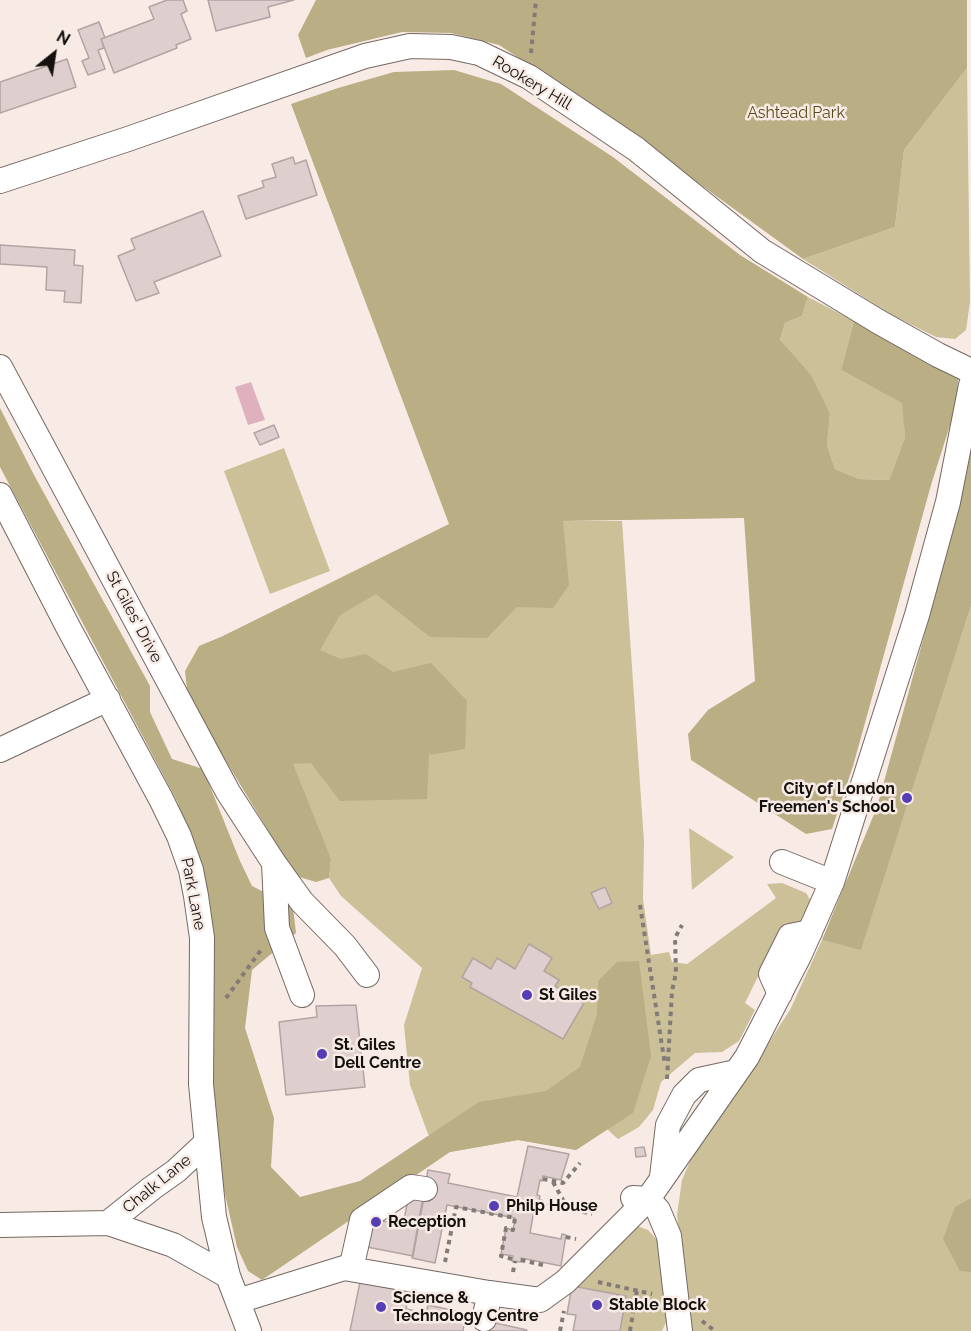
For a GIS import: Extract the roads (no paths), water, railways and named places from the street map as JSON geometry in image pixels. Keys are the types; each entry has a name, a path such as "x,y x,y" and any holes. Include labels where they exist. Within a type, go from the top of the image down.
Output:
{"street":[{"name":"Rookery Hill","path":"0,181 365,56 410,46 451,46 479,53 529,77 636,149 762,251 879,322 938,355 971,370"},
{"name":"St Giles' Drive","path":"0,367 228,792 302,902 345,946 367,975"},
{"path":"238,1301 350,1265 408,1279 540,1300 565,1282 586,1274 655,1189 736,1072 780,994 831,882 917,615 948,501 971,385"},
{"name":"Park Lane","path":"0,495 68,627 161,798 179,836 190,870 201,938 201,1084 214,1217 228,1276 249,1331"},
{"path":"0,750 108,699"},
{"path":"782,862 831,882"},
{"name":"St Giles' Drive","path":"274,863 278,928 302,995"},
{"name":"Chalk Lane","path":"108,1224 176,1171 206,1143"},
{"path":"350,1265 362,1220 411,1187 425,1189"},
{"path":"655,1189 658,1210 669,1236 680,1331"},
{"name":"Chalk Lane","path":"0,1225 108,1224 172,1245 228,1276"},
{"path":"484,1319 490,1293"}],"place":[{"name":"City of London Freemen's School","path":"907,798"},
{"name":"St Giles","path":"527,995"},
{"name":"St. Giles Dell Centre","path":"322,1054"},
{"name":"Philp House","path":"494,1206"},
{"name":"Reception","path":"376,1222"},
{"name":"Stable Block","path":"597,1305"},
{"name":"Science & Technology Centre","path":"381,1307"}],"park label":[{"name":"Ashtead Park","path":"796,113"}]}
